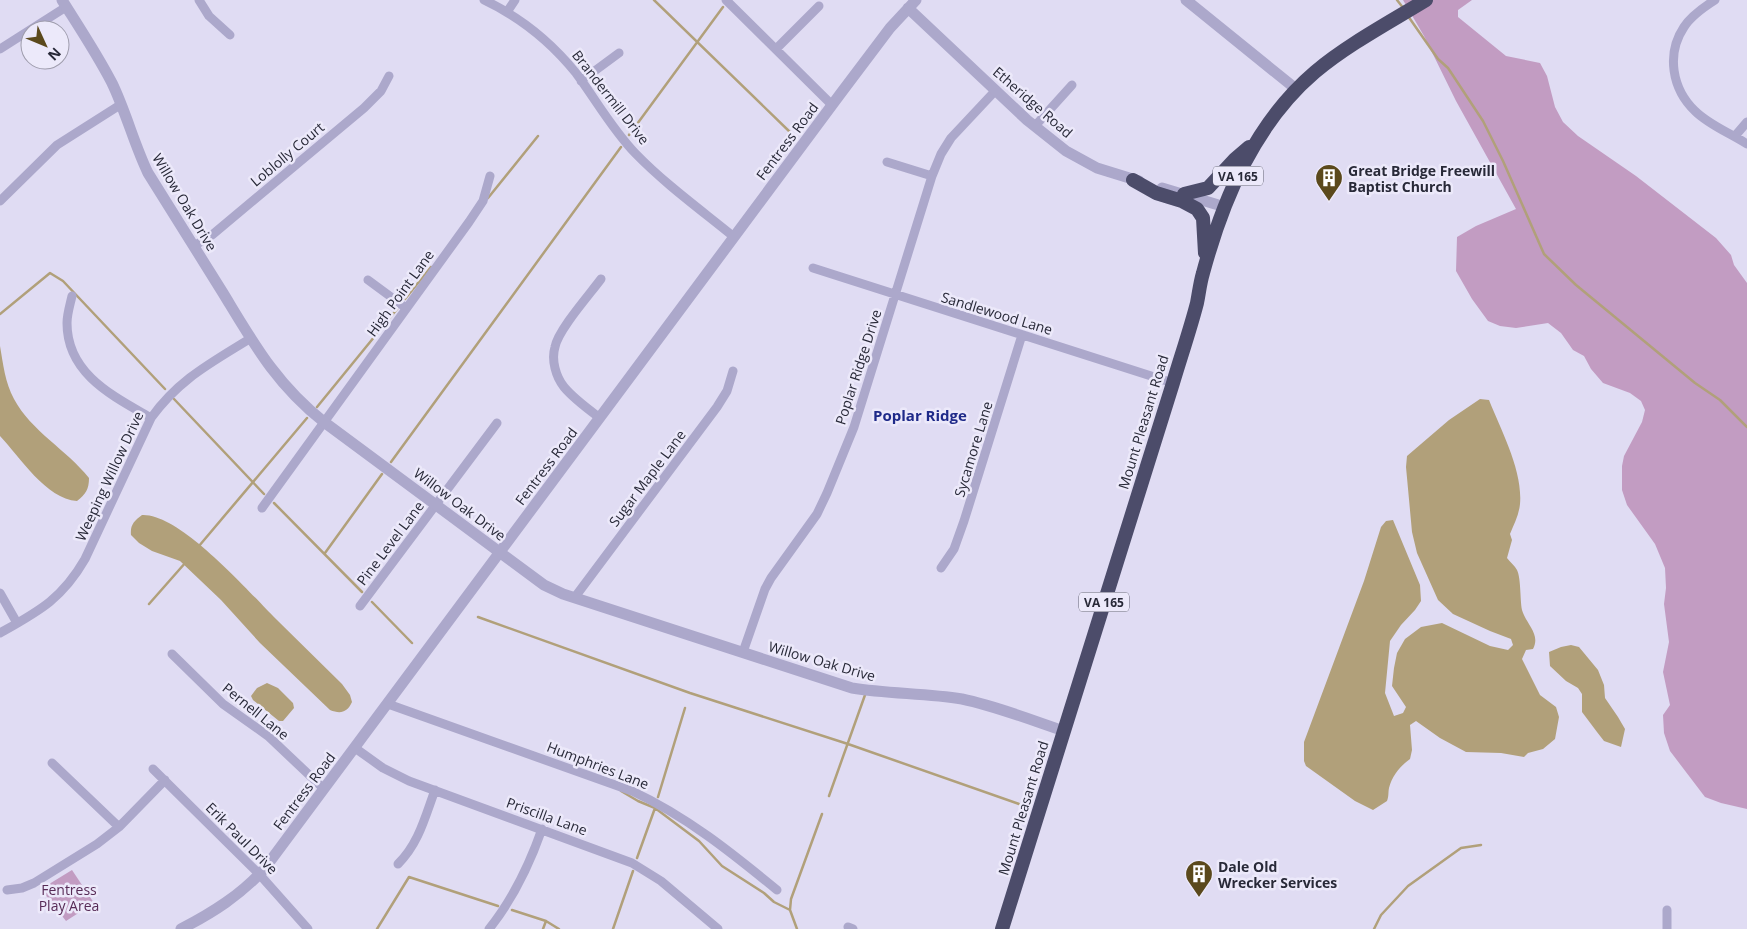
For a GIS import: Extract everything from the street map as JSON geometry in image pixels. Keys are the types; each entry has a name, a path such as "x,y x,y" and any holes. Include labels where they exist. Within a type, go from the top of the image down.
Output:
{"highway":[{"name":"Mount Pleasant Road","path":"1002,929 1173,383 1197,303 1203,274 1225,207 1255,141 1296,89 1316,71 1426,0"},
{"path":"1184,194 1208,188 1255,141"},
{"path":"1133,180 1156,193 1191,205 1199,212 1203,218 1206,247 1203,274"}],"street":[{"path":"199,0 209,16 230,35"},
{"name":"Brandermill Drive","path":"484,0 531,28 558,52 636,153 734,237"},
{"path":"507,12 515,0"},
{"path":"726,0 832,105"},
{"path":"1186,0 1296,89"},
{"path":"1715,0 1699,11 1684,27 1676,44 1674,69 1676,82 1682,94 1695,111 1747,144"},
{"name":"Etheridge Road","path":"909,3 996,90 1035,126 1066,151 1097,168 1225,207"},
{"name":"Fentress Road","path":"181,929 224,905 260,875 909,3"},
{"path":"0,49 64,4"},
{"name":"Willow Oak Drive","path":"64,4 100,60 148,173 251,338 283,384 307,409 544,585 563,594 852,688 879,693 936,696 964,700 1064,731"},
{"path":"776,49 819,6"},
{"path":"581,81 619,53"},
{"name":"Loblolly Court","path":"194,246 212,235 364,108 381,91 389,76"},
{"path":"1035,126 1072,86"},
{"name":"Poplar Ridge Drive","path":"743,652 765,589 817,514 854,427 932,176 941,154 951,138 996,90"},
{"path":"0,201 57,145 120,105"},
{"path":"1735,136 1747,122"},
{"path":"887,162 932,176"},
{"name":"High Point Lane","path":"262,508 483,201 490,176"},
{"name":"Sandlewood Lane","path":"813,268 1173,383"},
{"path":"600,418 564,387 557,376 554,347 560,335 601,279"},
{"path":"368,280 406,308"},
{"path":"72,296 67,324 74,352 83,370 101,388 151,418"},
{"name":"Sycamore Lane","path":"941,568 954,549 964,522 1022,335"},
{"name":"Weeping Willow Drive","path":"0,633 55,599 76,575 151,418 166,398 187,378 251,338"},
{"name":"Sugar Maple Lane","path":"575,597 717,407 727,391 732,371"},
{"name":"Pine Level Lane","path":"360,606 497,423"},
{"path":"0,593 17,623"},
{"name":"Pernell Lane","path":"172,654 223,704 268,736 324,789"},
{"name":"Humphries Lane","path":"388,704 632,791 653,801 699,829 777,890"},
{"name":"Priscilla Lane","path":"355,748 396,775 632,863 661,881 718,929"},
{"path":"52,763 119,827"},
{"name":"Erik Paul Drive","path":"153,769 260,875 308,929"},
{"path":"7,890 22,888 34,883 92,848 119,827 165,780"},
{"path":"398,864 408,853 417,838 435,790"},
{"path":"489,929 515,892 542,829"},
{"path":"1666,929 1667,910"}],"green space":[{"path":"1403,0 1472,0 1458,10 1458,17 1506,56 1540,63 1547,76 1555,107 1563,122 1578,136 1636,176 1716,238 1731,255 1734,265 1747,283 1747,809 1705,797 1670,751 1664,733 1663,715 1670,705 1663,672 1669,642 1664,604 1666,588 1665,568 1655,544 1627,505 1622,490 1624,456 1642,422 1645,410 1641,401 1630,393 1603,383 1591,369 1584,356 1573,350 1561,333 1548,323 1516,328 1500,326 1488,321 1472,299 1456,271 1457,237 1476,226 1516,209"},
{"name":"Fentress Play Area","path":"72,870 94,903 66,921 41,889"}],"shaded area":[{"path":"0,346 8,386 21,410 39,431 70,458 89,478 86,491 77,501 55,493 44,485 0,436"},
{"path":"1480,399 1489,400 1510,451 1518,478 1520,504 1510,534 1512,540 1507,558 1516,568 1520,583 1522,610 1535,639 1533,649 1526,650 1522,659 1540,695 1556,707 1559,717 1555,739 1543,749 1528,753 1524,757 1501,753 1466,752 1440,738 1416,721 1410,725 1412,750 1410,759 1394,775 1390,784 1387,801 1373,810 1355,801 1306,766 1304,761 1304,742 1364,581 1381,527 1386,521 1393,520 1420,585 1421,601 1390,641 1385,693 1394,716 1403,713 1406,707 1392,686 1397,653 1405,639 1421,627 1442,623 1490,646 1508,650 1513,645 1511,639 1453,614 1438,600 1417,553 1412,532 1406,467 1407,456 1449,420"},
{"path":"142,515 158,518 175,527 213,556 342,684 350,695 352,702 348,708 340,712 330,710 260,643 221,600 180,561 152,551 139,543 131,535 131,528"},
{"path":"1571,645 1579,647 1598,670 1604,685 1605,698 1625,729 1621,747 1604,741 1582,712 1582,694 1578,688 1566,681 1550,666 1549,652"},
{"path":"267,683 278,688 293,703 294,708 283,721 279,721 253,700 251,696 257,688"}],"waterway":[{"path":"654,0 792,134"},
{"path":"1397,0 1404,9"},
{"path":"629,135 723,7"},
{"path":"1408,16 1438,59 1448,68 1483,121 1503,161 1544,254 1576,285 1695,383 1720,400 1747,427"},
{"path":"488,198 538,136"},
{"path":"391,462 621,147"},
{"path":"405,299 431,267"},
{"path":"0,314 50,273 63,281 165,389"},
{"path":"317,407 397,309"},
{"path":"174,399 264,494"},
{"path":"199,546 307,418"},
{"path":"325,553 382,474"},
{"path":"274,503 362,592"},
{"path":"149,604 186,562"},
{"path":"372,602 412,643"},
{"path":"478,617 690,693 848,744 1019,804"},
{"path":"829,796 865,695"},
{"path":"658,797 685,708"},
{"path":"621,791 655,808 699,841 722,866 764,893 774,902 790,910"},
{"path":"637,858 655,808"},
{"path":"797,929 790,910 791,899 822,814"},
{"path":"1374,929 1381,915 1408,886 1461,848 1481,845"},
{"path":"613,929 633,871"},
{"path":"377,929 409,877 498,906"},
{"path":"512,910 546,921 559,929"},
{"path":"543,929 546,921"}],"place":[{"name":"Great Bridge Freewill Baptist Church","path":"1329,202"},
{"name":"Dale Old Wrecker Services","path":"1199,898"}],"district":[{"name":"Poplar Ridge","path":"920,415"}]}
